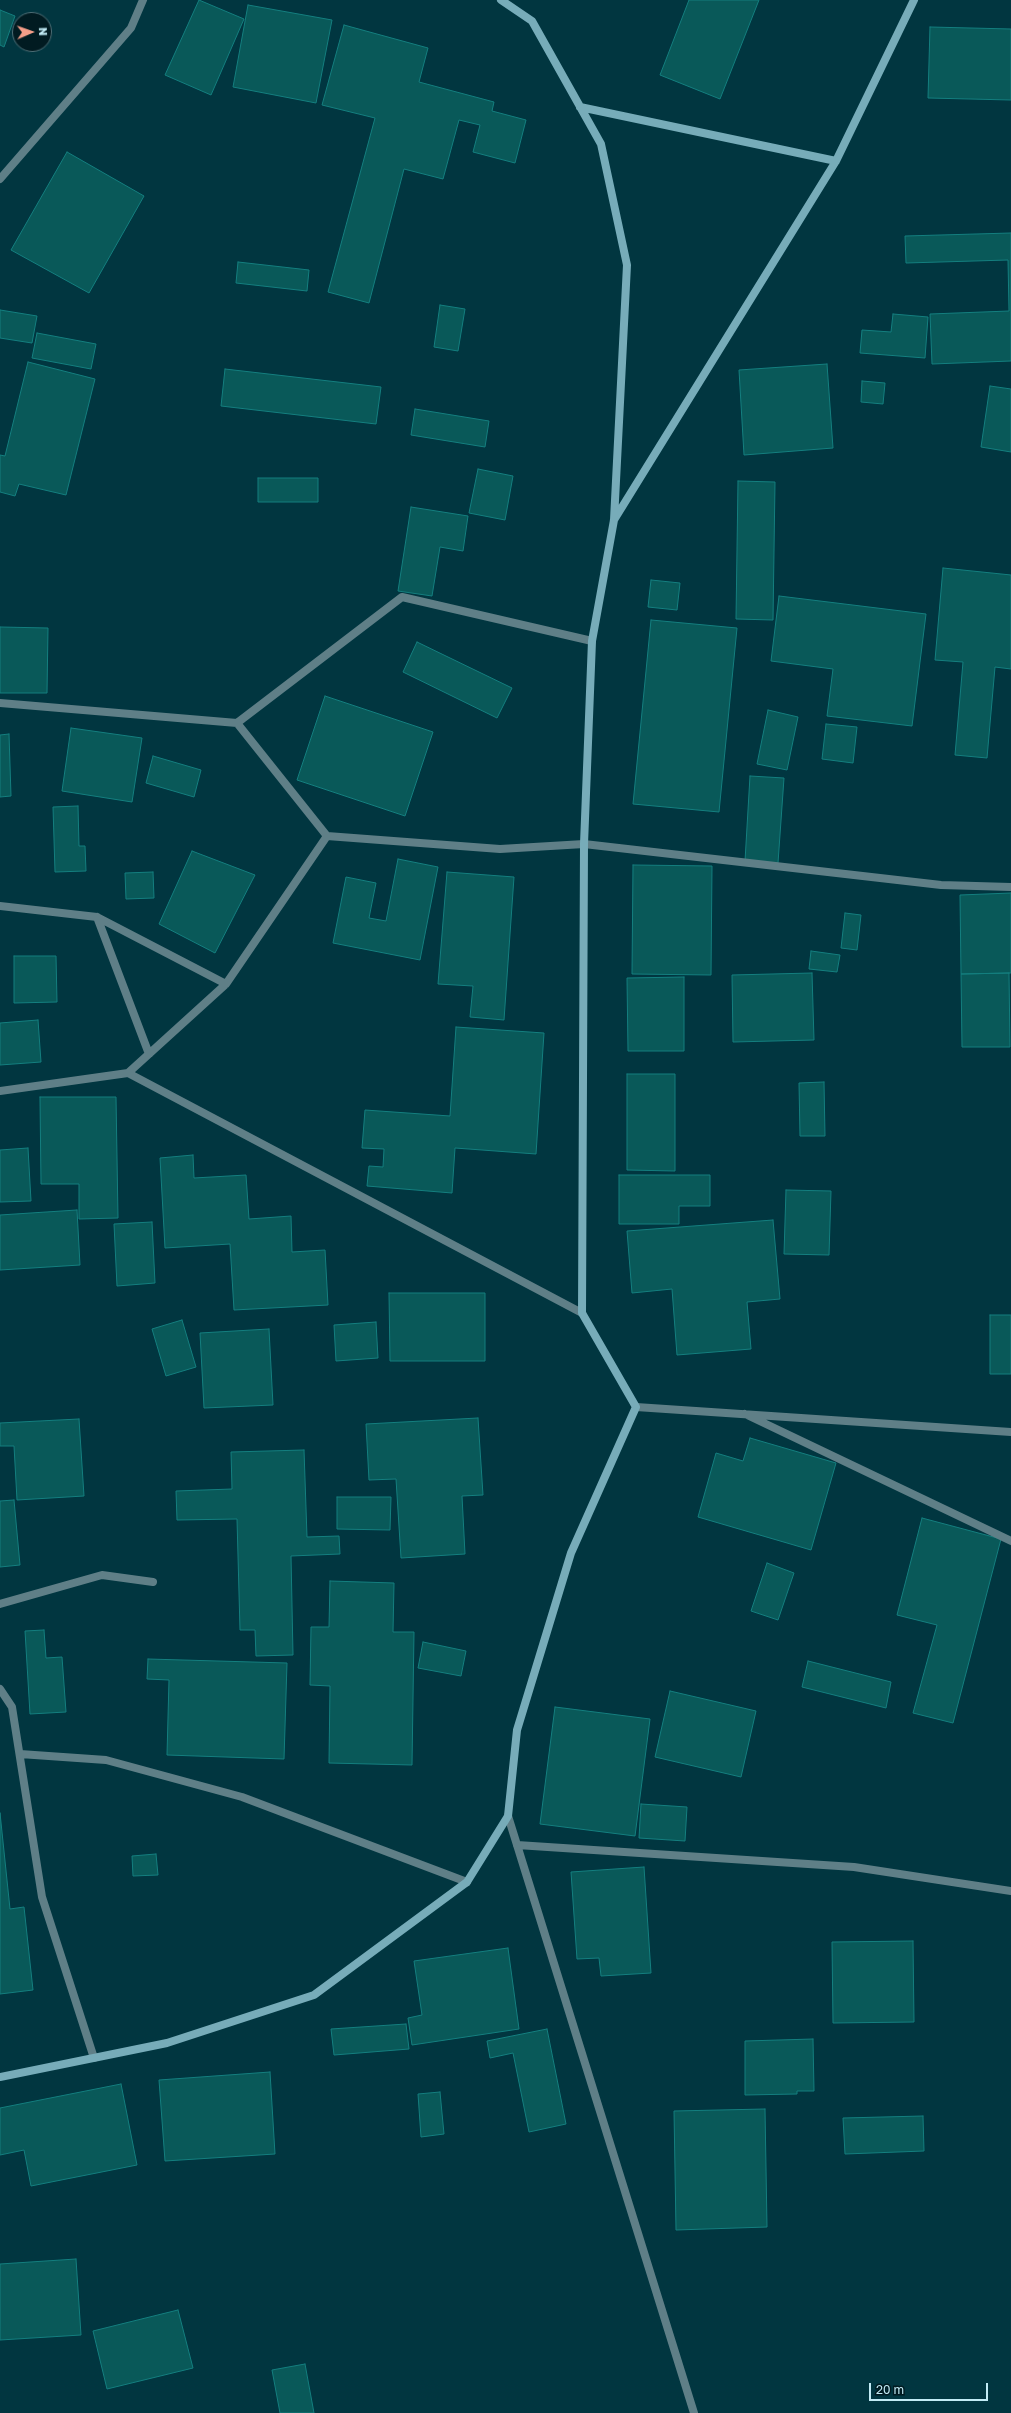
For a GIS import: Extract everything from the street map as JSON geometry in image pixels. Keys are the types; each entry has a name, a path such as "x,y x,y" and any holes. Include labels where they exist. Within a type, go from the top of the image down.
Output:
{"street":[{"path":"0,179 131,28 143,0"},
{"path":"501,0 532,21 601,144 627,265 614,520 592,641 584,844 582,1313 636,1407"},
{"path":"614,520 836,161 914,0"},
{"path":"580,107 836,161"},
{"path":"0,703 237,723 402,597 592,641"},
{"path":"237,723 327,836 500,849 584,844 941,885 1011,887"},
{"path":"0,1091 128,1073 226,984 327,836"},
{"path":"0,906 96,917 226,984"},
{"path":"96,917 149,1054"},
{"path":"128,1073 582,1313"},
{"path":"636,1407 740,1412 1011,1432"},
{"path":"636,1407 571,1553 517,1730 508,1816 694,2413"},
{"path":"740,1412 1011,1541"},
{"path":"0,1604 102,1575 153,1582"},
{"path":"0,1689 12,1707 42,1897 94,2058"},
{"path":"20,1754 106,1760 242,1797 467,1882"},
{"path":"0,2077 167,2043 314,1996 467,1882 508,1816"},
{"path":"517,1845 854,1866 1011,1891"}],"building":[{"path":"199,0 244,19 211,95 165,75"},
{"path":"689,0 759,0 720,99 660,75"},
{"path":"248,5 332,20 316,103 233,87"},
{"path":"0,10 12,15 12,24 4,47 0,45"},
{"path":"344,25 428,48 419,82 494,102 492,111 526,120 515,163 473,152 480,125 459,120 443,179 404,169 369,303 328,292 375,118 322,105"},
{"path":"930,27 1011,29 1011,100 928,98"},
{"path":"67,152 144,196 89,293 11,250"},
{"path":"1011,233 1011,361 932,364 930,314 1009,311 1008,260 906,263 905,236"},
{"path":"238,262 309,270 307,291 236,283"},
{"path":"440,305 465,309 458,351 434,347"},
{"path":"0,310 37,316 32,343 0,338"},
{"path":"893,314 928,317 925,358 860,353 862,330 891,332"},
{"path":"37,333 96,344 91,369 32,358"},
{"path":"28,362 95,379 66,495 19,484 15,496 0,492 0,455 5,456"},
{"path":"827,364 833,448 744,455 739,370"},
{"path":"225,369 381,387 376,424 221,406"},
{"path":"862,381 885,383 883,404 861,402"},
{"path":"990,386 1011,389 1011,452 981,447"},
{"path":"415,409 489,421 485,447 411,435"},
{"path":"478,469 513,476 505,520 469,513"},
{"path":"258,478 318,478 318,502 258,502"},
{"path":"738,481 775,482 773,620 736,619"},
{"path":"411,507 468,516 463,551 440,547 432,596 398,591"},
{"path":"943,568 1011,575 1011,669 995,667 987,758 955,755 963,662 935,660"},
{"path":"651,580 680,583 677,610 648,607"},
{"path":"779,596 926,614 912,726 827,716 833,669 771,661"},
{"path":"651,620 737,628 719,812 633,804"},
{"path":"0,627 48,628 47,693 0,693"},
{"path":"417,642 512,688 497,718 403,672"},
{"path":"325,696 433,732 405,816 297,780"},
{"path":"768,710 798,717 787,770 757,764"},
{"path":"826,724 857,727 853,763 822,759"},
{"path":"71,728 142,738 132,802 62,791"},
{"path":"9,734 11,796 0,797 0,735"},
{"path":"153,756 201,770 194,797 146,783"},
{"path":"750,776 784,778 778,863 745,861"},
{"path":"78,806 79,846 85,846 86,871 55,872 53,807"},
{"path":"192,851 255,875 215,953 159,924"},
{"path":"398,859 438,867 420,960 333,943 346,877 376,883 369,918 386,921"},
{"path":"633,865 712,866 711,975 632,974"},
{"path":"153,872 154,898 126,899 125,873"},
{"path":"447,872 514,877 504,1020 470,1017 473,986 438,984"},
{"path":"1011,893 1011,973 961,974 960,895"},
{"path":"845,913 861,915 857,950 841,948"},
{"path":"811,951 840,955 837,972 809,969"},
{"path":"14,956 56,956 57,1002 14,1003"},
{"path":"812,973 814,1040 733,1042 732,975"},
{"path":"1009,973 1010,1047 962,1047 961,974"},
{"path":"684,977 684,1051 628,1051 627,978"},
{"path":"38,1020 41,1062 0,1065 0,1023"},
{"path":"456,1027 544,1033 536,1154 455,1148 452,1193 367,1186 369,1166 383,1167 384,1149 362,1148 365,1110 450,1116"},
{"path":"627,1074 675,1074 675,1171 627,1170"},
{"path":"824,1082 825,1136 800,1136 799,1083"},
{"path":"40,1097 116,1097 118,1218 79,1219 79,1184 41,1184"},
{"path":"28,1148 31,1201 0,1202 0,1150"},
{"path":"193,1155 194,1178 246,1175 249,1219 291,1216 292,1252 325,1250 328,1305 234,1310 230,1244 165,1248 160,1158"},
{"path":"619,1175 710,1175 710,1206 679,1206 679,1224 619,1224"},
{"path":"786,1190 831,1191 829,1255 784,1254"},
{"path":"77,1210 80,1265 0,1270 0,1215"},
{"path":"773,1220 780,1299 747,1302 751,1349 677,1355 672,1289 632,1293 627,1231"},
{"path":"152,1222 155,1283 117,1286 114,1224"},
{"path":"389,1293 485,1293 485,1361 390,1361"},
{"path":"990,1315 1011,1315 1011,1374 990,1374"},
{"path":"182,1320 196,1367 166,1376 152,1329"},
{"path":"376,1322 378,1358 336,1361 334,1325"},
{"path":"269,1329 273,1405 204,1408 200,1333"},
{"path":"478,1418 483,1495 462,1496 465,1554 401,1558 396,1479 369,1480 366,1424"},
{"path":"79,1419 84,1496 17,1500 14,1446 0,1446 0,1423"},
{"path":"750,1438 836,1463 811,1550 698,1517 716,1453 743,1461"},
{"path":"304,1450 307,1537 339,1536 340,1554 291,1556 293,1655 256,1656 255,1630 240,1630 237,1519 177,1520 176,1491 232,1489 231,1452"},
{"path":"337,1497 391,1497 390,1530 337,1529"},
{"path":"14,1500 20,1565 0,1567 0,1501"},
{"path":"922,1518 1001,1539 953,1723 913,1713 937,1625 897,1615"},
{"path":"767,1563 794,1573 778,1620 751,1611"},
{"path":"330,1581 394,1583 393,1632 414,1632 412,1765 329,1763 330,1686 310,1685 311,1627 329,1627"},
{"path":"44,1630 46,1658 62,1657 66,1712 30,1714 25,1631"},
{"path":"423,1642 466,1651 461,1676 418,1668"},
{"path":"148,1659 287,1663 284,1759 167,1755 169,1680 147,1679"},
{"path":"808,1661 891,1682 886,1708 802,1687"},
{"path":"670,1691 756,1711 741,1777 655,1757"},
{"path":"555,1707 650,1719 635,1836 540,1824"},
{"path":"641,1804 687,1807 685,1841 639,1838"},
{"path":"0,1813 10,1909 24,1907 33,1990 0,1994"},
{"path":"156,1854 158,1875 133,1876 132,1856"},
{"path":"644,1867 651,1973 601,1976 599,1958 577,1959 571,1872"},
{"path":"913,1941 914,2022 833,2023 832,1942"},
{"path":"508,1948 519,2029 412,2045 408,2018 422,2015 414,1961"},
{"path":"406,2024 409,2049 334,2055 331,2029"},
{"path":"547,2029 566,2124 529,2132 513,2053 490,2058 487,2041"},
{"path":"813,2039 814,2091 797,2091 797,2094 745,2095 745,2041"},
{"path":"270,2072 275,2154 165,2161 159,2080"},
{"path":"121,2084 137,2165 31,2186 24,2150 0,2155 0,2108"},
{"path":"440,2092 444,2134 421,2137 418,2094"},
{"path":"765,2109 767,2227 676,2230 674,2111"},
{"path":"923,2116 924,2151 845,2154 843,2118"},
{"path":"76,2259 81,2335 0,2340 0,2264"},
{"path":"178,2310 193,2368 107,2389 93,2331"},
{"path":"305,2364 314,2413 280,2413 272,2370"}]}
